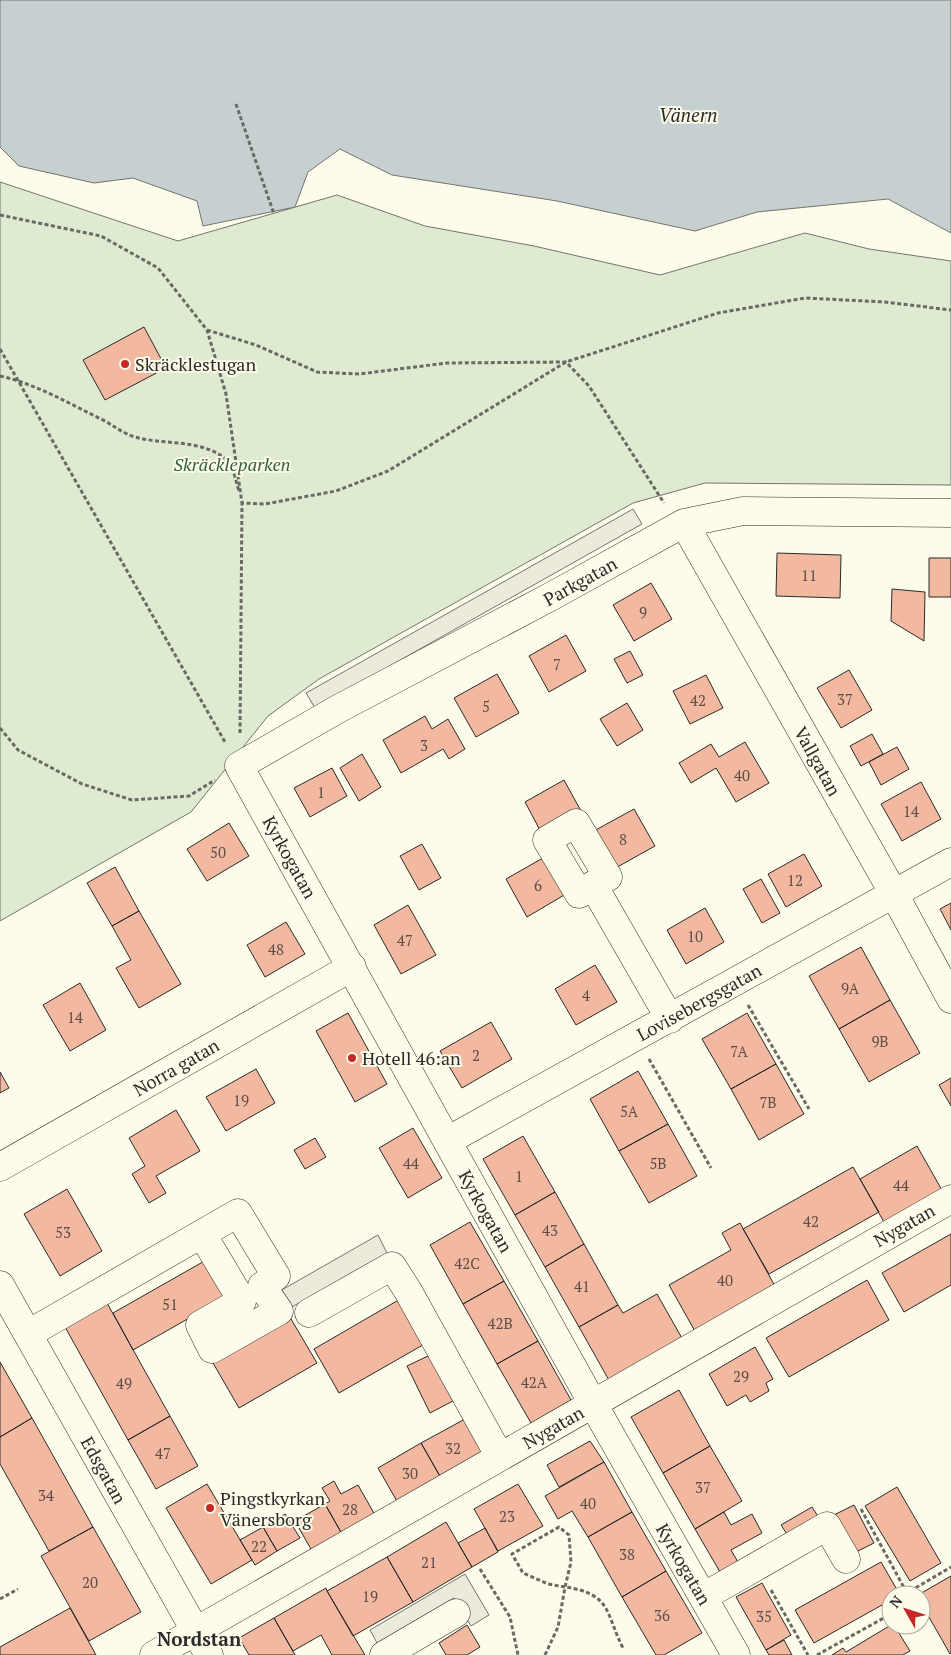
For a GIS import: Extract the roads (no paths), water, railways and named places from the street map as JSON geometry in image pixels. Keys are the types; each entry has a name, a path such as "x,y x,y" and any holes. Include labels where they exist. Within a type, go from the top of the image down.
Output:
{"street":[{"name":"Parkgatan","path":"239,766 338,709 552,596 684,523 742,511 951,513"},
{"name":"Vallgatan","path":"684,523 894,894 951,999"},
{"name":"Kyrkogatan","path":"239,766 593,1404 736,1655"},
{"name":"Lovisebergsgatan","path":"447,1141 951,862"},
{"path":"593,886 670,1019"},
{"name":"Norra gatan","path":"0,1167 352,967"},
{"name":"Nygatan","path":"154,1655 951,1198"},
{"path":"28,1334 238,1213 276,1276 262,1286 279,1311 212,1349 200,1325 242,1301 202,1234"},
{"path":"309,1313 392,1266 408,1291 500,1457"},
{"name":"Edsgatan","path":"0,1285 209,1655"},
{"path":"703,1597 827,1526 846,1559"},
{"path":"384,1655 456,1613"}],"water":[{"name":"Vänern","path":"0,0 951,0 951,233 888,199 757,212 695,231 557,201 392,175 340,149 308,172 295,207 203,226 197,201 133,178 94,183 19,166 0,147"}],"place":[{"name":"Skräcklestugan","path":"125,364"},
{"name":"Hotell 46:an","path":"352,1058"},
{"name":"Pingstkyrkan Vänersborg","path":"210,1508"}],"district":[{"name":"Nordstan","path":"199,1638"}],"park label":[{"name":"Skräckleparken","path":"232,464"}]}
